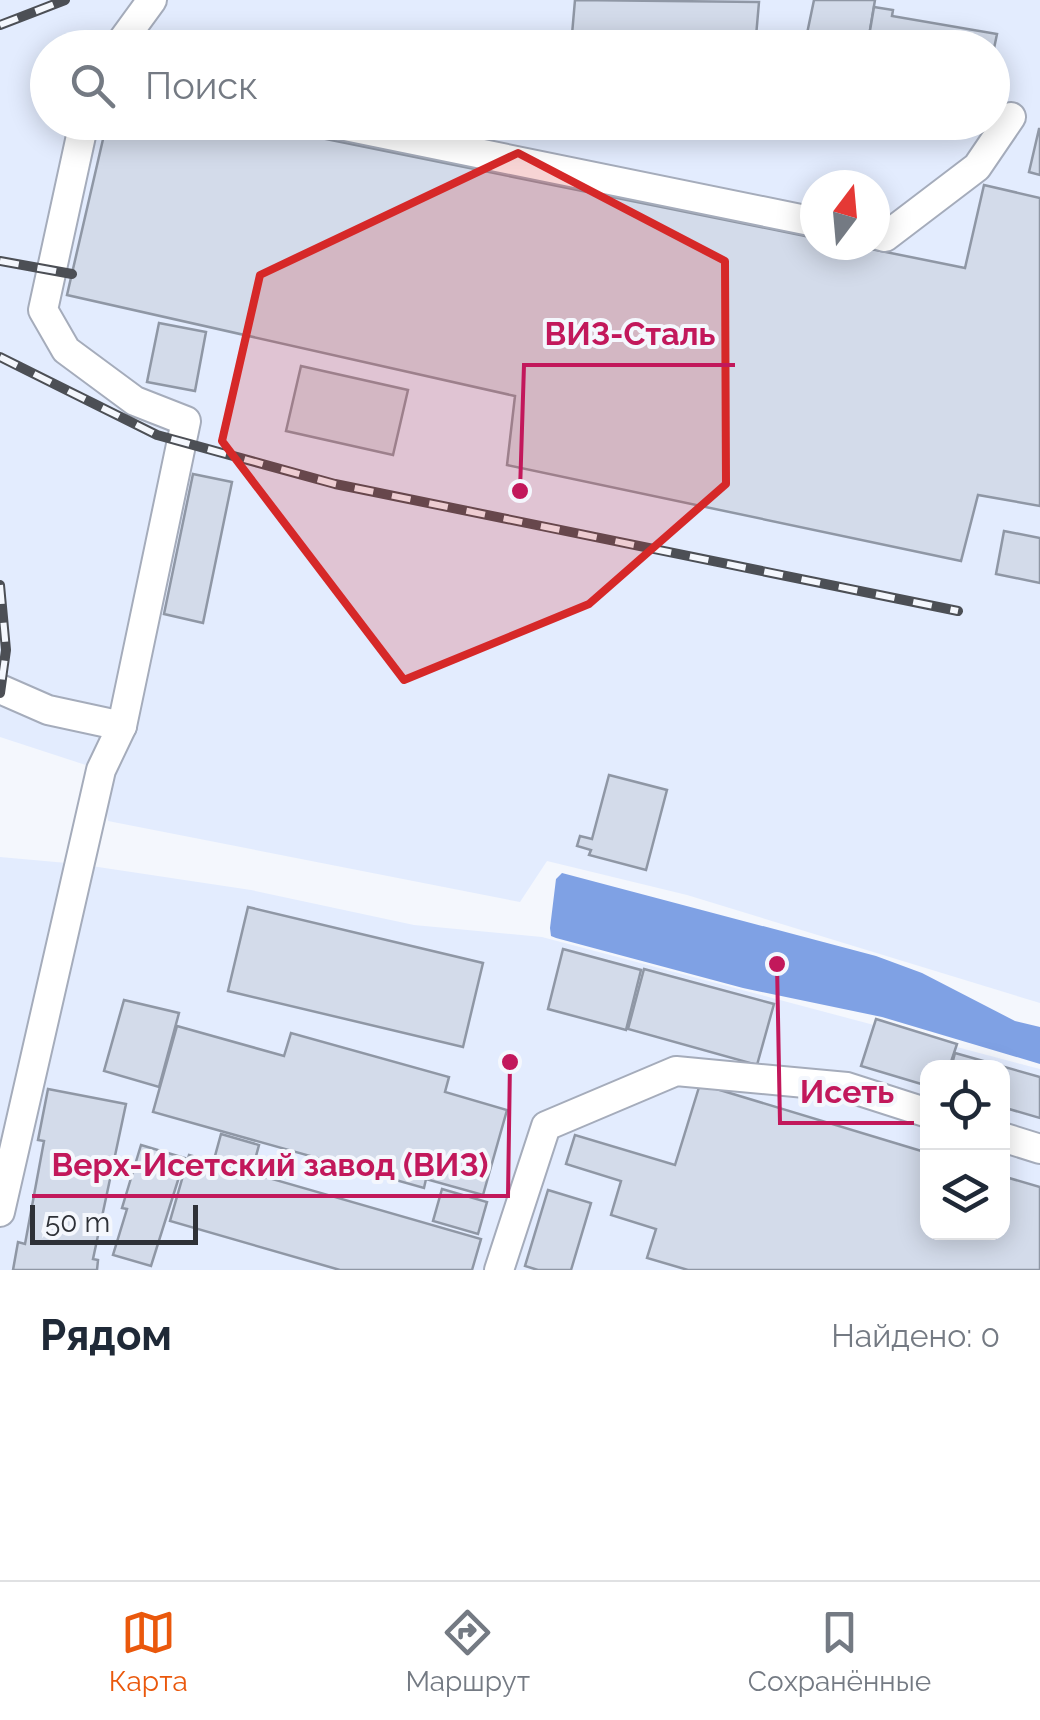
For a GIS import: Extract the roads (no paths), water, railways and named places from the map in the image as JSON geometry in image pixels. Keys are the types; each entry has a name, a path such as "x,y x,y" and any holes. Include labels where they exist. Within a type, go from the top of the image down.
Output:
{"lane":[{"path":"130,30 152,0"},
{"path":"0,1212 101,770 122,726 186,421 135,402 66,350 43,310 80,140"},
{"path":"414,140 800,219"},
{"path":"890,232 977,167 995,140"},
{"path":"0,689 48,710 122,726"},
{"path":"498,1270 546,1126 676,1071 847,1087 920,1110"},
{"path":"1010,1140 1040,1149"}],"water":[{"path":"562,873 876,956 922,973 1015,1021 1040,1027 1040,1064 882,1017 743,988 556,938 551,936 550,928 556,879"}],"railway":[{"path":"0,25 65,0"},
{"path":"0,261 72,274"},
{"path":"0,357 157,435 335,484 958,611"},
{"path":"0,585 6,650 0,693"}],"place":[{"name":"ВИЗ-Сталь","path":"520,491"},
{"name":"Исеть","path":"777,964"},
{"name":"Верх-Исетский завод (ВИЗ)","path":"510,1062"}]}
